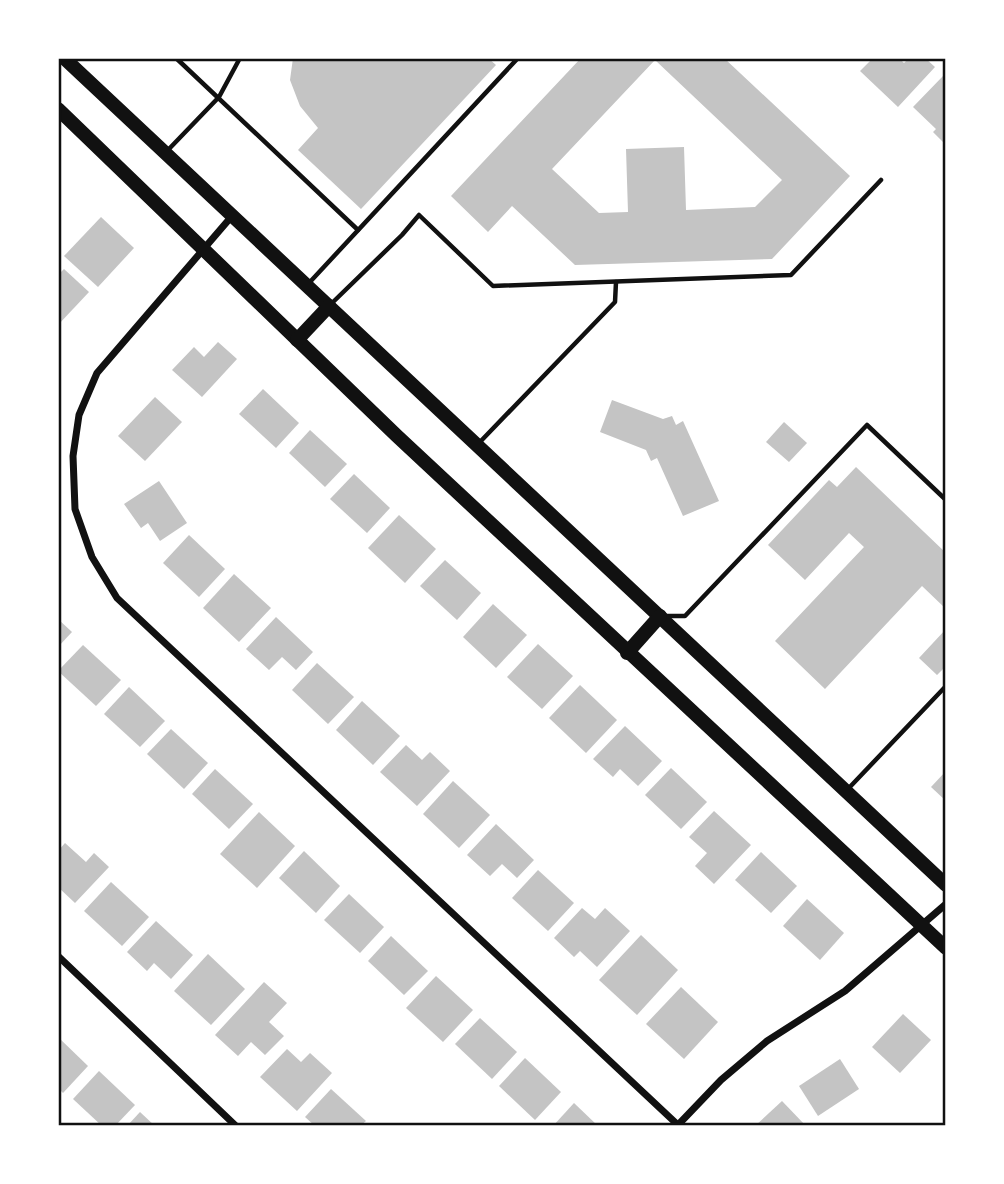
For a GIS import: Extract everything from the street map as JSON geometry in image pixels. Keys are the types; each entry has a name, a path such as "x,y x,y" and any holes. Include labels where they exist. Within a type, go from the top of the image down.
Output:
{"main road":[{"path":"64,58 946,885"},
{"path":"58,110 627,653 946,948"},
{"path":"297,340 329,306"},
{"path":"627,653 660,616"}],"street":[{"path":"233,215 97,373 79,415 73,456 75,509 92,557 117,598 678,1126 721,1080 766,1041 845,991 946,904"},
{"path":"58,956 236,1126"}],"lane":[{"path":"176,58 358,230"},
{"path":"166,153 219,97 240,58"},
{"path":"307,285 518,58"},
{"path":"329,306 419,215 493,286 791,275 881,180"},
{"path":"477,445 615,302 616,282"},
{"path":"660,616 685,616 867,425 946,500"},
{"path":"846,791 946,686"}],"building":[{"path":"293,58 488,58 496,65 361,209 298,150 318,128 300,106 290,80"},
{"path":"581,58 724,58 850,176 772,259 575,265 512,206 488,232 451,196","holes":["655,60 782,180 755,207 686,210 684,147 626,149 628,212 599,213 552,169"]},
{"path":"873,58 899,58 904,63 909,58 925,58 935,67 898,107 860,71"},
{"path":"943,76 946,79 946,145 933,132 936,129 913,107"},
{"path":"101,217 134,248 98,287 64,256"},
{"path":"64,269 89,292 58,325 58,275"},
{"path":"218,342 237,359 202,397 172,370 194,347 204,357"},
{"path":"263,389 299,423 276,448 239,414"},
{"path":"155,397 182,422 145,461 118,436"},
{"path":"612,400 663,419 672,416 676,425 683,421 719,501 683,516 657,458 651,461 646,450 600,432"},
{"path":"784,422 807,443 789,462 766,442"},
{"path":"310,430 347,464 325,487 289,453"},
{"path":"856,467 946,553 946,609 922,586 825,689 775,641 864,547 849,533 805,580 768,545 829,480 837,487"},
{"path":"354,474 390,508 367,533 330,499"},
{"path":"159,481 187,523 160,541 148,523 141,528 124,504"},
{"path":"399,515 436,549 405,583 368,548"},
{"path":"189,535 225,569 199,597 163,563"},
{"path":"445,560 481,593 457,620 420,586"},
{"path":"234,574 271,608 239,642 203,608"},
{"path":"493,604 527,635 496,668 463,637"},
{"path":"276,617 313,652 296,670 282,657 269,670 246,649"},
{"path":"58,619 72,632 58,647"},
{"path":"946,629 946,670 944,668 937,675 919,658"},
{"path":"538,644 573,676 542,709 507,677"},
{"path":"83,645 121,680 96,706 58,671"},
{"path":"317,663 354,697 328,724 292,690"},
{"path":"580,685 617,720 586,753 549,718"},
{"path":"129,687 165,721 140,747 104,714"},
{"path":"362,701 400,736 373,765 336,730"},
{"path":"625,726 662,761 638,786 620,769 613,777 593,759"},
{"path":"171,729 208,763 184,789 147,754"},
{"path":"406,745 422,760 430,752 450,771 417,806 380,772"},
{"path":"671,768 707,802 681,829 645,795"},
{"path":"215,769 253,804 229,829 192,794"},
{"path":"946,771 946,801 931,787"},
{"path":"453,781 490,815 459,848 423,814"},
{"path":"714,811 751,845 714,884 695,866 707,853 689,837"},
{"path":"259,812 295,846 257,888 220,854"},
{"path":"496,824 534,860 517,878 502,864 490,876 467,855"},
{"path":"65,843 86,862 94,853 109,867 75,903 58,887 58,851"},
{"path":"304,851 340,886 316,913 279,878"},
{"path":"761,852 797,886 771,913 735,880"},
{"path":"538,870 574,903 548,931 512,898"},
{"path":"111,882 149,917 122,946 84,911"},
{"path":"349,894 384,927 360,953 324,920"},
{"path":"807,899 844,933 820,960 783,926"},
{"path":"582,908 595,919 605,908 630,931 597,967 580,951 574,957 554,938"},
{"path":"156,921 193,955 171,979 154,963 147,971 127,952"},
{"path":"641,935 678,970 637,1015 599,980"},
{"path":"391,936 428,971 404,995 368,961"},
{"path":"208,954 245,989 211,1025 174,991"},
{"path":"436,976 473,1010 443,1042 406,1008"},
{"path":"264,982 287,1003 269,1022 284,1036 265,1055 251,1042 238,1056 215,1035"},
{"path":"681,987 718,1022 684,1059 646,1024"},
{"path":"903,1014 931,1040 900,1073 872,1047"},
{"path":"480,1018 517,1052 492,1079 455,1044"},
{"path":"58,1037 88,1066 63,1093 58,1088"},
{"path":"287,1049 301,1062 310,1053 332,1073 297,1111 260,1077"},
{"path":"525,1058 561,1092 535,1120 499,1086"},
{"path":"840,1059 859,1089 818,1116 799,1086"},
{"path":"99,1071 135,1105 115,1126 102,1126 73,1099"},
{"path":"331,1089 366,1121 360,1126 315,1126 305,1117"},
{"path":"782,1101 806,1126 755,1126"},
{"path":"574,1103 598,1126 553,1126"},
{"path":"140,1112 155,1126 127,1126"}]}
